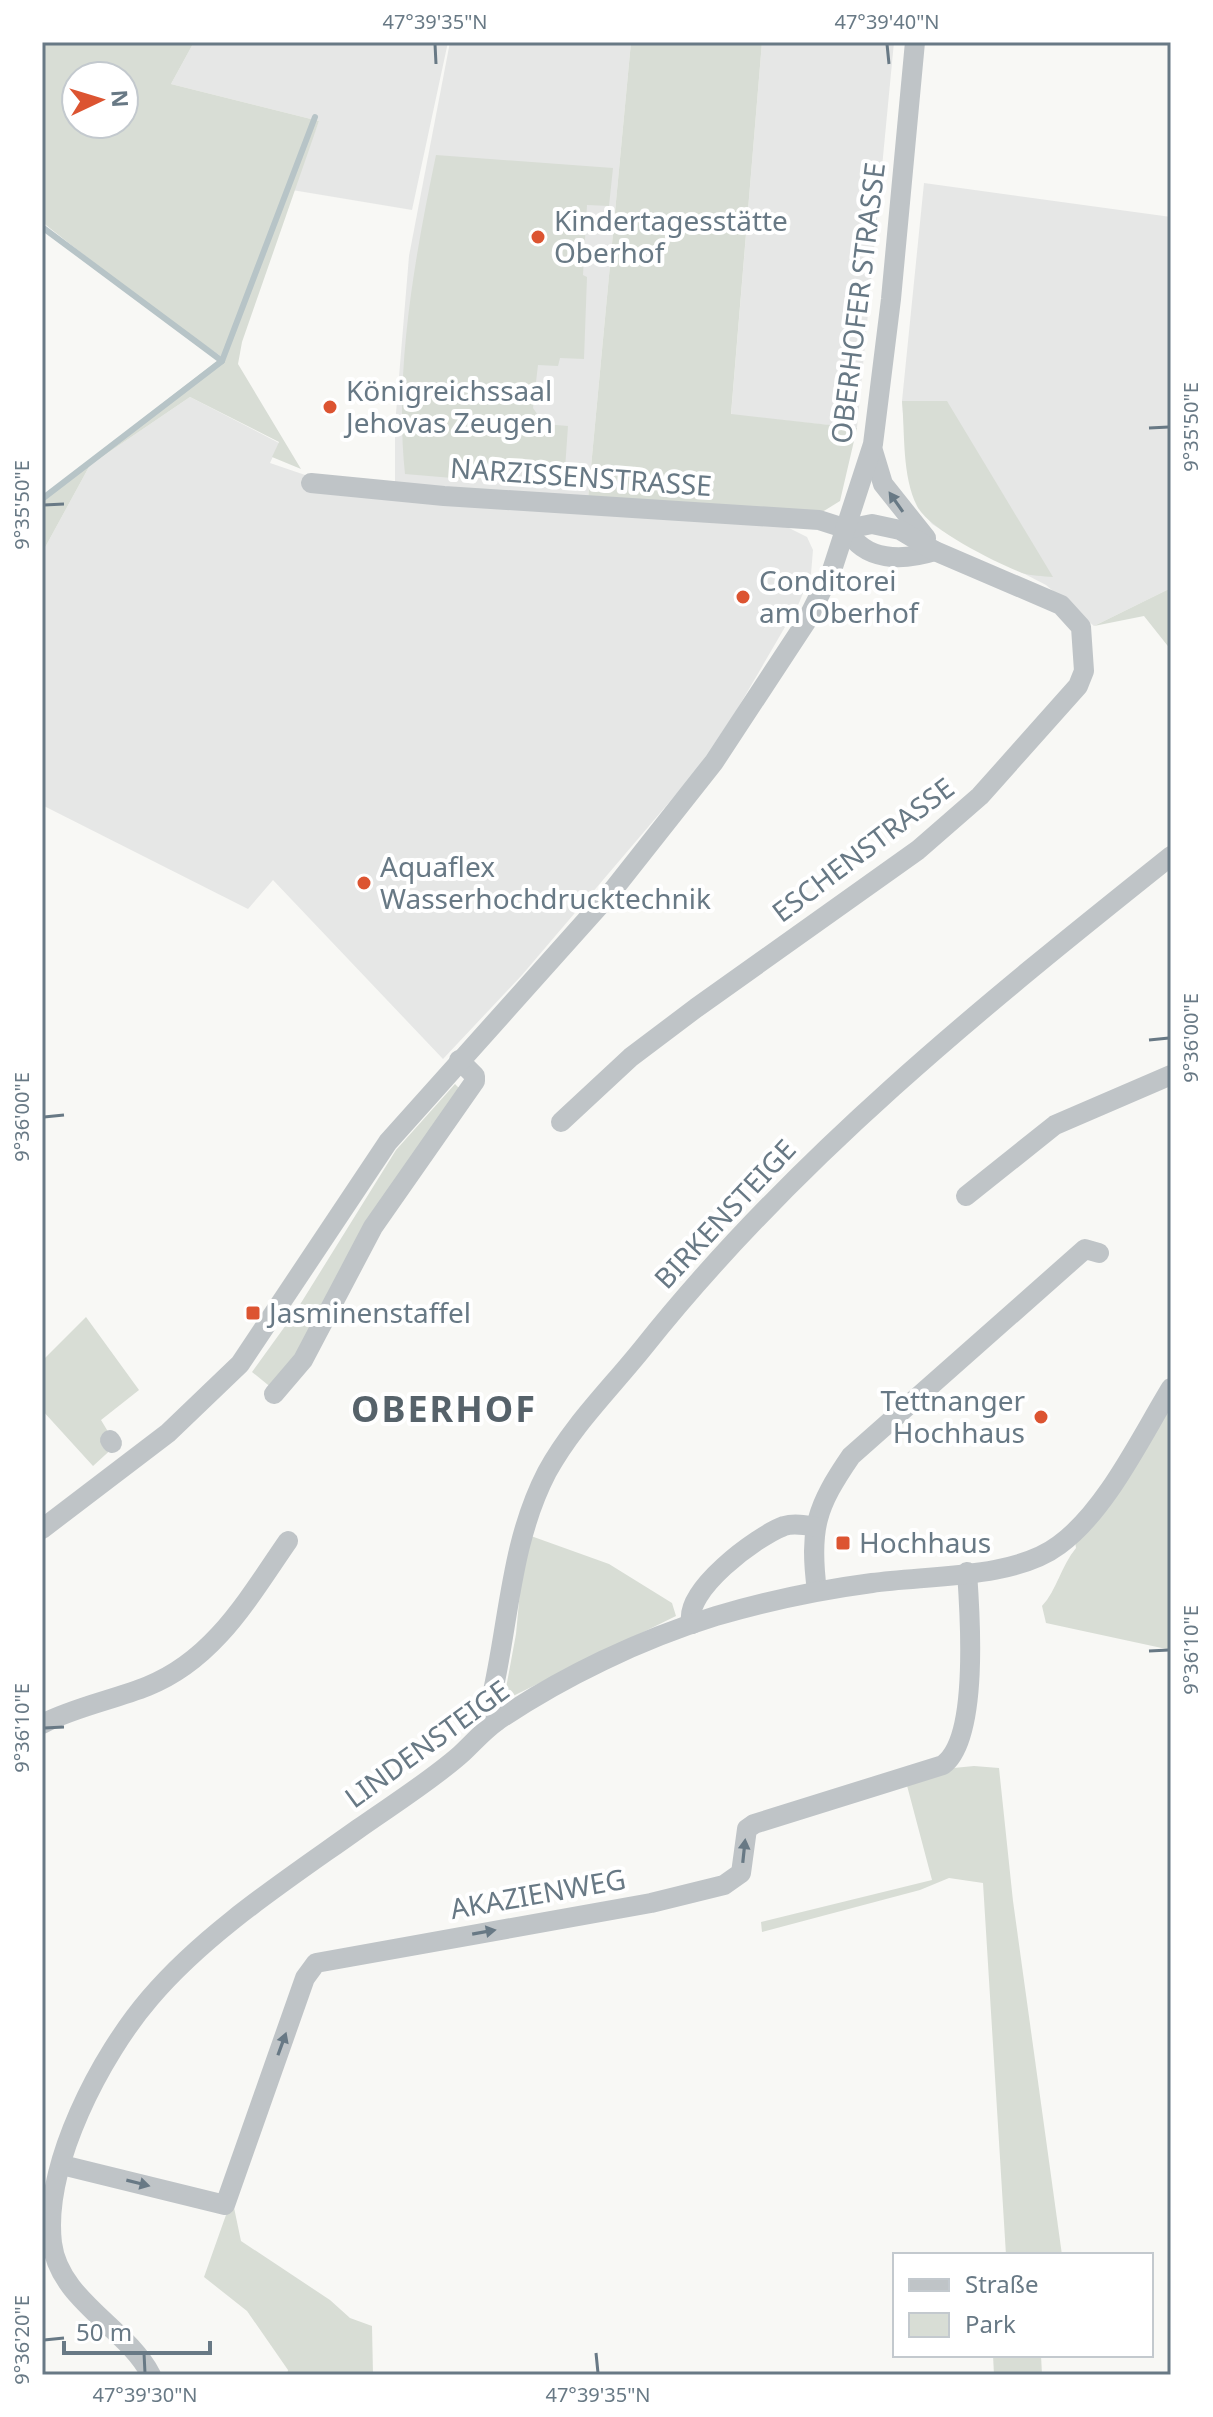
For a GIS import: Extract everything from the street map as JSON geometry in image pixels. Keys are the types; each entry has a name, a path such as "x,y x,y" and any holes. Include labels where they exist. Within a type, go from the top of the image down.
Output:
{"street":[{"name":"OBERHOFER STRASSE","path":"42,1529 168,1433 240,1364 296,1285 363,1176 459,1060 563,950 714,762 751,710 812,611 847,529 873,444 891,299 915,42"},
{"path":"847,529 853,542 867,552 888,557 918,556 935,551 883,484 874,463 873,444"},
{"name":"NARZISSENSTRASSE","path":"311,483 444,496 819,520 847,529"},
{"name":"ESCHENSTRASSE","path":"561,1122 642,1049 918,850 980,796 1078,686 1084,671 1085,649 1076,618 1038,592 935,551 900,530 872,524 847,529"},
{"name":"BIRKENSTEIGE","path":"497,1721 491,1700 524,1531 548,1471 581,1421 691,1286 851,1122 1171,856"},
{"path":"274,1394 303,1360 373,1227 475,1081 475,1076 459,1060"},
{"path":"966,1196 1055,1125 1171,1075"},
{"path":"817,1591 812,1554 815,1527 831,1486 866,1441 1018,1312 1085,1249 1099,1253"},
{"name":"LINDENSTEIGE","path":"151,2375 138,2354 50,2264 52,2219 62,2165 82,2106 121,2038 149,1999 184,1962 281,1883 460,1755 497,1721 590,1669 692,1624 817,1591 1026,1562 1059,1545 1086,1519 1107,1490 1171,1388"},
{"path":"692,1624 693,1600 727,1565 783,1526 815,1527"},
{"path":"42,1724 151,1685 214,1643 235,1619 288,1541"},
{"name":"AKAZIENWEG","path":"62,2165 225,2205 305,1978 316,1963 330,1957 651,1903 724,1885 741,1873 747,1829 754,1824 943,1765 957,1744 968,1697 971,1667 967,1572"}],"shaded area":[{"path":"194,42 448,42 412,210 292,190 319,121 171,84"},
{"path":"450,42 631,42 588,499 395,485 395,425 409,256"},
{"path":"762,42 894,42 857,428 731,415"},
{"path":"924,183 1171,217 1171,588 1094,626 1046,585 951,536 932,524 918,507 908,473 902,401"},
{"path":"190,397 279,443 270,463 311,477 787,527 807,537 813,550 811,574 799,603 735,713 695,772 522,975 443,1059 273,880 248,909 42,805 42,553 90,465"}],"green space":[{"path":"42,42 194,42 171,84 319,121 242,342 238,364 301,469 272,457 279,442 190,397 90,465 42,553 42,497 222,357 150,307 42,222"},
{"path":"631,42 762,42 731,414 857,428 840,501 819,514 588,499"},
{"path":"436,155 613,168 609,206 587,205 583,275 587,277 584,359 560,358 558,366 538,365 533,408 544,424 568,426 565,469 478,463 476,480 405,474 402,435 404,354 414,273"},
{"path":"902,401 947,401 1053,577 1026,574 997,562 949,535 924,515 917,506 909,482"},
{"path":"1171,588 1171,650 1144,616 1094,626"},
{"path":"455,1084 460,1089 317,1327 273,1389 252,1372 296,1311 396,1150"},
{"path":"86,1317 139,1390 101,1420 116,1445 93,1466 42,1410 42,1361"},
{"path":"1171,1404 1171,1650 1046,1623 1042,1606 1076,1548 1075,1541"},
{"path":"531,1536 609,1564 672,1603 676,1616 511,1697 506,1688 516,1634 523,1559"},
{"path":"974,1766 999,1768 1013,1901 1062,2253 1006,2253 983,1883 949,1878 920,1890 762,1932 761,1922 932,1880 905,1778 933,1770"},
{"path":"232,2198 241,2241 330,2300 350,2318 372,2326 373,2375 287,2375 288,2370 247,2311 204,2277"},
{"path":"993,2357 1041,2357 1042,2375 994,2375"}],"waterway":[{"path":"42,499 222,361 315,117"},
{"path":"42,227 222,361"}],"place":[{"name":"Kindertagesstätte Oberhof","path":"538,237"},
{"name":"Königreichssaal Jehovas Zeugen","path":"330,407"},
{"name":"Conditorei am Oberhof","path":"743,597"},
{"name":"Aquaflex Wasserhochdrucktechnik","path":"364,883"},
{"name":"Jasminenstaffel","path":"253,1313"},
{"name":"Tettnanger Hochhaus","path":"1041,1417"},
{"name":"Hochhaus","path":"843,1543"}],"district":[{"name":"OBERHOF","path":"444,1409"}]}
